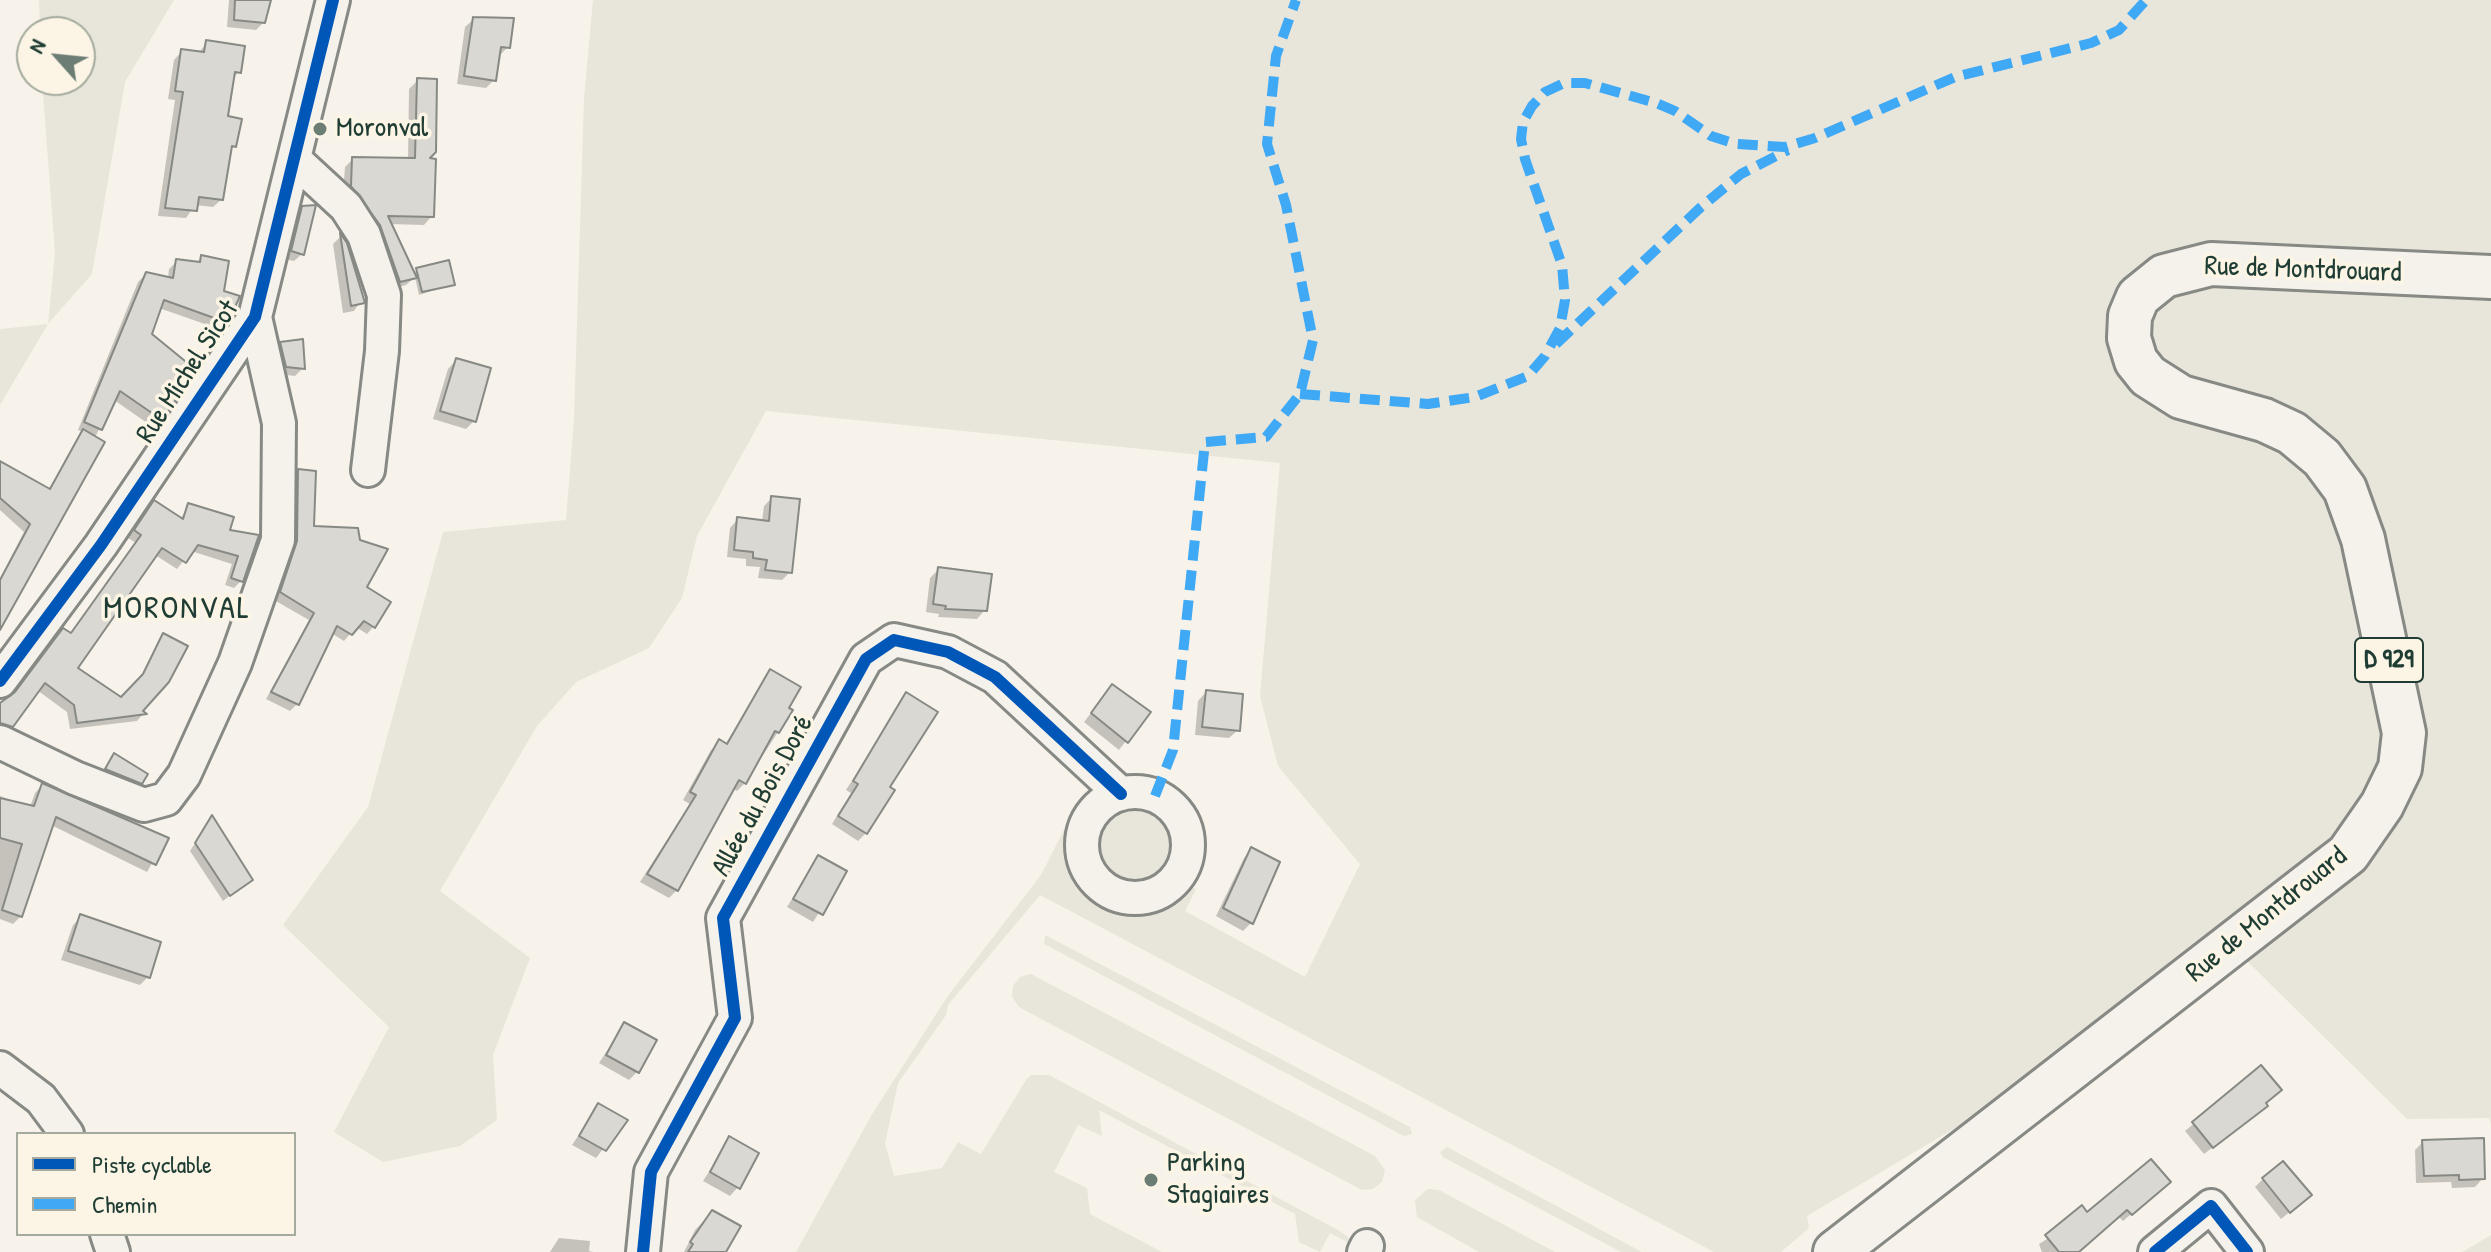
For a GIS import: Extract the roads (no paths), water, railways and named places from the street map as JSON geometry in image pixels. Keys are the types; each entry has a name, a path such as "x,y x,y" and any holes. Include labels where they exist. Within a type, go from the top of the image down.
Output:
{"main road":[{"name":"Rue de Montdrouard","path":"1835,1252 2348,854 2382,805 2400,768 2404,733 2363,539 2345,489 2322,458 2292,433 2264,420 2181,397 2148,376 2136,361 2129,338 2130,316 2138,297 2164,276 2211,264 2491,277"}],"street":[{"name":"Rue Michel Sicot","path":"0,681 84,568 255,317 333,0"},
{"path":"294,159 346,207 364,235 384,295 382,351 368,470"},
{"path":"0,742 75,778 144,805 166,799 184,775 235,663 278,540 279,423 255,317"},
{"name":"Allée du Bois Doré","path":"643,1252 651,1172 735,1018 723,918 866,659 894,640 960,659 995,677 1121,794"},
{"path":"0,1068 41,1099 66,1132"},
{"path":"2155,1252 2211,1206 2247,1252"}],"place":[{"name":"Moronval","path":"320,129"},
{"name":"Parking Stagiaires","path":"1151,1180"}],"district":[{"name":"MORONVAL","path":"177,609"}]}
